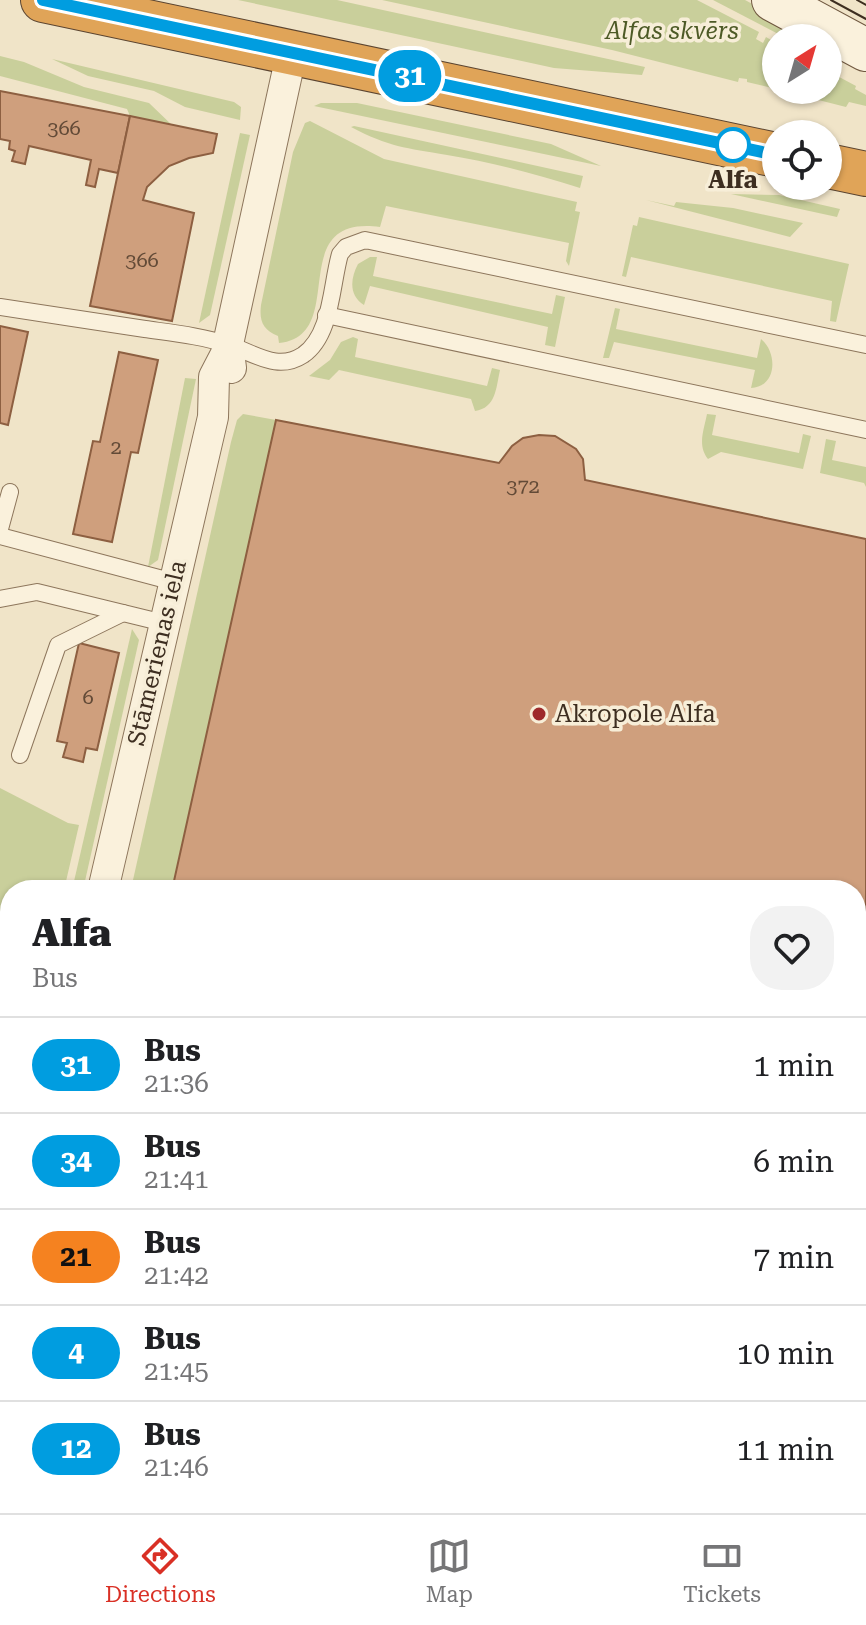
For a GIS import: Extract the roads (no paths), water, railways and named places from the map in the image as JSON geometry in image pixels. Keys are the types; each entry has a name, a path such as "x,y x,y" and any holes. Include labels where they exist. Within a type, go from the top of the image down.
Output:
{"highway":[{"path":"43,0 762,152"},
{"path":"842,169 866,174"}],"street":[{"path":"773,0 866,50"},
{"name":"Stāmerienas iela","path":"105,880 213,417 233,380 228,348 292,51"}],"lane":[{"path":"0,307 228,348 272,362 286,363 302,356 315,345 326,315 340,254 354,242 365,240 866,345"},
{"path":"326,315 866,430"},
{"path":"0,529 10,492"},
{"path":"0,536 174,582"},
{"path":"0,599 37,592 164,623"},
{"path":"20,755 58,645 123,613"}],"tram line":[{"path":"831,0 866,19"},
{"path":"857,0 866,5"}],"place":[{"name":"Alfa","path":"733,145"},
{"name":"Akropole Alfa","path":"539,714"}],"park label":[{"name":"Alfas skvērs","path":"672,31"}]}
